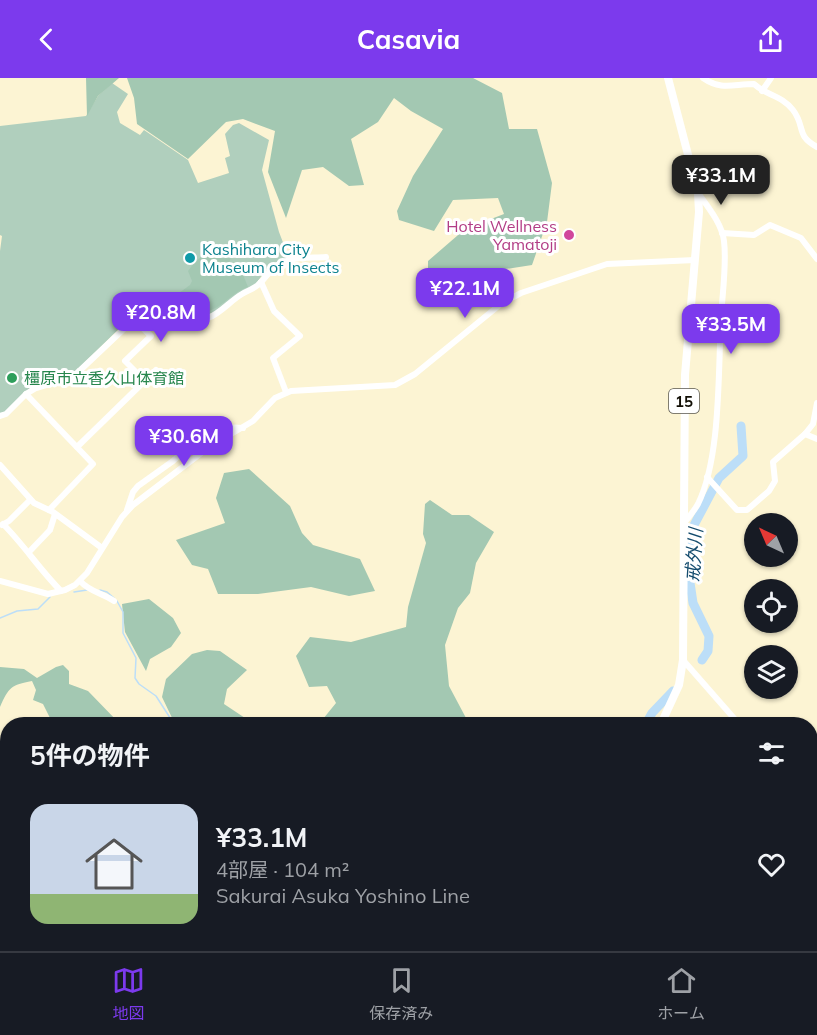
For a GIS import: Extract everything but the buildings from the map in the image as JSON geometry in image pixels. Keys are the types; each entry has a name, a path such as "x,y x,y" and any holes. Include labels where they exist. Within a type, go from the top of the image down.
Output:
{"main road":[{"name":"15","path":"664,717 680,686 683,660 685,375 699,233 698,193 668,78"}],"street":[{"path":"704,78 712,84 726,88 754,84 762,92 780,97 794,110 800,120 802,135 806,141 817,147"},
{"path":"762,92 771,78"},
{"path":"683,526 696,507 707,477 716,423 723,289 724,242 722,233 698,193"},
{"path":"722,233 754,235 770,225 801,238 817,259"},
{"path":"0,416 36,388 73,377 133,319 151,306 169,304 179,306 198,320 203,320 261,282 272,269 288,261 326,257"},
{"path":"126,511 202,452 244,428 257,418 269,402 286,392 395,385 415,374 502,303 521,293 607,264 695,260"},
{"path":"261,282 274,311 300,336 273,358 286,392"},
{"path":"133,319 151,336 125,361 144,381"},
{"path":"77,447 156,370 164,377"},
{"path":"26,394 93,464 52,512 50,530 29,552"},
{"path":"707,477 737,510 747,510 759,501 775,481 773,462 813,424 817,403"},
{"path":"0,581 44,593 69,589 80,582 91,568 126,511 133,492 138,486 200,436 223,427 244,428"},
{"path":"805,434 817,439"},
{"path":"0,465 37,506 52,512 102,548"},
{"path":"30,500 2,525 29,552 46,577 60,591"},
{"path":"80,582 87,589 114,601"},
{"path":"683,660 733,717"}],"green space":[{"path":"86,78 119,78 98,96 87,116"},
{"path":"127,78 473,78 502,93 509,129 537,129 552,183 547,222 532,265 473,274 428,285 428,261 465,229 504,214 498,198 453,200 434,231 399,220 397,211 413,176 443,129 411,111 394,98 378,122 351,139 364,185 349,186 323,167 302,170 286,218 268,172 275,131 243,119 226,122 188,159 137,124 134,98"},
{"path":"112,83 128,94 117,112 120,123 140,135 144,130 188,160 198,183 229,173 225,158 230,156 225,134 233,125 239,123 269,140 262,170 279,232 289,258 268,267 255,285 213,313 198,317 180,304 164,301 153,303 131,317 78,369 68,376 32,386 5,413 0,415 0,251 2,236 0,235 0,126 86,116 98,96"},
{"path":"226,246 231,254 229,263 240,267 248,287 219,306 199,313 179,300 179,293 190,285 192,281 188,271 196,262 210,251"},
{"path":"249,469 290,506 302,533 313,545 360,559 375,591 349,596 311,587 258,594 218,594 208,569 192,565 176,540 225,523 216,498 224,473"},
{"path":"430,500 452,515 469,515 494,532 476,563 470,593 458,608 445,645 449,686 465,717 325,717 336,703 327,686 309,687 296,656 310,637 351,642 406,627 408,607 426,543 423,534 425,504"},
{"path":"149,599 173,618 181,633 171,647 150,659 146,671 125,632 122,604"},
{"path":"207,650 220,651 247,670 227,689 224,704 244,717 172,717 162,697 166,679 192,654"},
{"path":"63,665 69,671 69,684 88,691 113,717 50,717 43,704 33,700 36,690 32,681 12,688 0,707 0,667 24,669 37,678"}],"waterway":[{"name":"戒外川","path":"702,660 708,651 709,636 693,603 689,576 693,527 719,478 743,456 741,426"},
{"path":"74,592 87,590"},
{"path":"100,590 114,598"},
{"path":"0,618 17,611 38,609 50,597"},
{"path":"117,601 123,612 123,633 136,658 135,678 139,684 156,696 170,717"},
{"name":"戒外川","path":"650,717 673,691"}],"place":[{"name":"Hotel Wellness Yamatoji","path":"569,235"},
{"name":"Kashihara City Museum of Insects","path":"190,258"},
{"name":"橿原市立香久山体育館","path":"12,378"}]}
